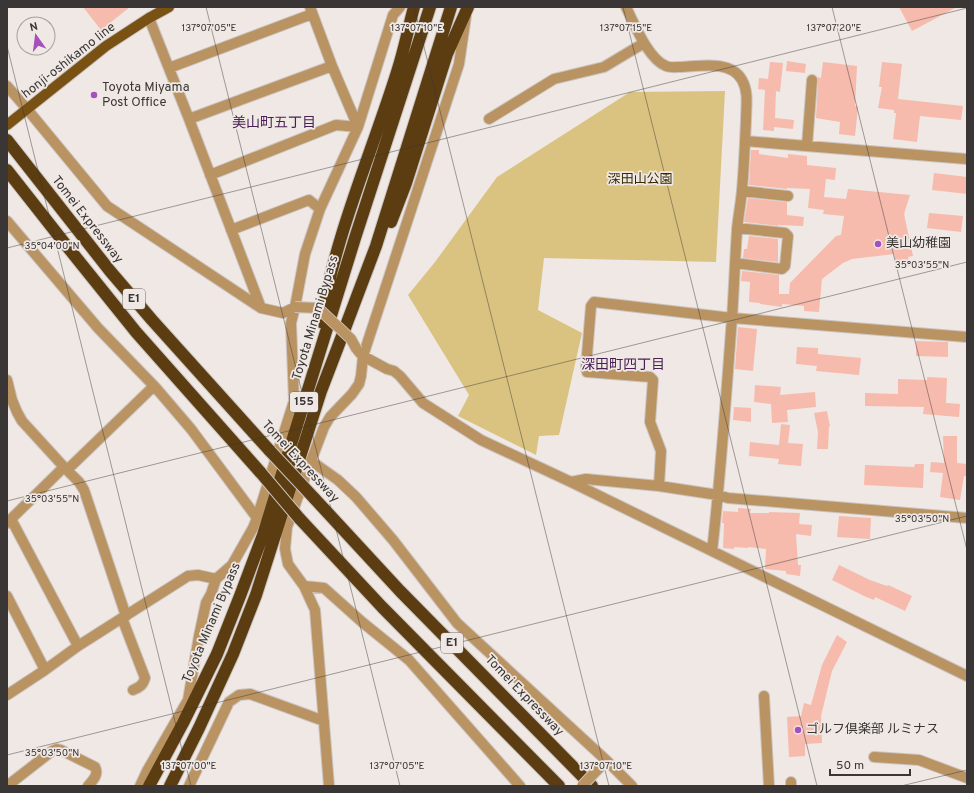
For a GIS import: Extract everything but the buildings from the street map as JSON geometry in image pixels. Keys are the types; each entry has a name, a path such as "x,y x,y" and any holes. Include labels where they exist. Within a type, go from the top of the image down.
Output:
{"highway":[{"name":"155","path":"315,369 325,296 329,281 348,213 397,71 414,7"},
{"name":"Toyota Minami Bypass","path":"149,786 217,654 263,535 355,238 430,7"},
{"name":"Toyota Minami Bypass","path":"170,786 233,654 256,596 321,391 376,246 451,7"},
{"name":"155","path":"341,340 360,302 403,190 447,54 468,8"},
{"name":"Tomei Expressway","path":"7,140 110,271 270,451 400,591 592,786"},
{"name":"E1","path":"7,170 136,332 299,518 382,607 559,786"}],"main road":[{"name":"honji-oshikamo line","path":"7,125 106,46 169,7"}],"street":[{"path":"140,786 188,700 206,603 216,579 232,565 257,518 294,401 291,323 305,254 320,209 358,127 393,15 400,7"},
{"path":"626,7 644,43 655,57 666,66 720,66 730,69 739,75 747,92 742,191 734,263 732,318 712,551"},
{"path":"329,786 315,610 304,586 288,564 284,549 287,527 324,427 330,417 352,394 359,384 361,376 360,353 459,64 468,8"},
{"path":"169,68 311,10 332,66 358,127"},
{"path":"149,18 261,308"},
{"path":"489,119 554,79 604,67 644,43"},
{"path":"189,119 332,66"},
{"path":"807,146 812,80"},
{"path":"7,86 107,206 261,308 283,313 295,307 318,308 351,339 360,353 387,369 394,371 423,403 481,440 571,482 967,676"},
{"path":"210,175 336,125 358,127"},
{"path":"745,141 967,159"},
{"path":"742,191 788,196"},
{"path":"231,230 309,200 320,209"},
{"path":"7,221 98,328 154,386 191,429 257,518"},
{"path":"734,263 782,269 785,266 788,236 785,233 737,228"},
{"path":"658,486 660,451 650,422 653,380 650,377 587,372 586,366 591,306 594,302 732,318 967,337"},
{"path":"7,380 12,400 22,421 79,482 84,490 145,678 144,683 140,687 133,690"},
{"path":"78,646 9,521 154,386"},
{"path":"311,461 338,480 356,498 393,540 457,623 604,764 632,786"},
{"path":"571,482 586,479 658,486 718,495 728,498 967,518"},
{"path":"7,695 78,646 188,576 198,575 216,579"},
{"path":"304,586 324,588 362,622 409,660 520,786"},
{"path":"7,596 45,670"},
{"path":"189,786 228,702 239,695 250,694 324,721"},
{"path":"764,696 769,786"},
{"path":"7,786 52,751 57,749 95,767 97,775 88,786"},
{"path":"874,757 919,760 967,778"},
{"path":"582,786 604,764"}],"green space":[{"name":"深田山公園","path":"725,91 716,262 544,258 538,310 582,333 559,435 539,436 536,455 458,416 469,395 408,295 435,262 497,177 630,92"}],"place":[{"name":"Toyota Miyama Post Office","path":"94,95"},
{"name":"美山幼稚園","path":"878,244"},
{"name":"ゴルフ倶楽部 ルミナス","path":"798,730"}],"district":[{"name":"美山町五丁目","path":"274,123"},
{"name":"深田町四丁目","path":"623,365"}]}
